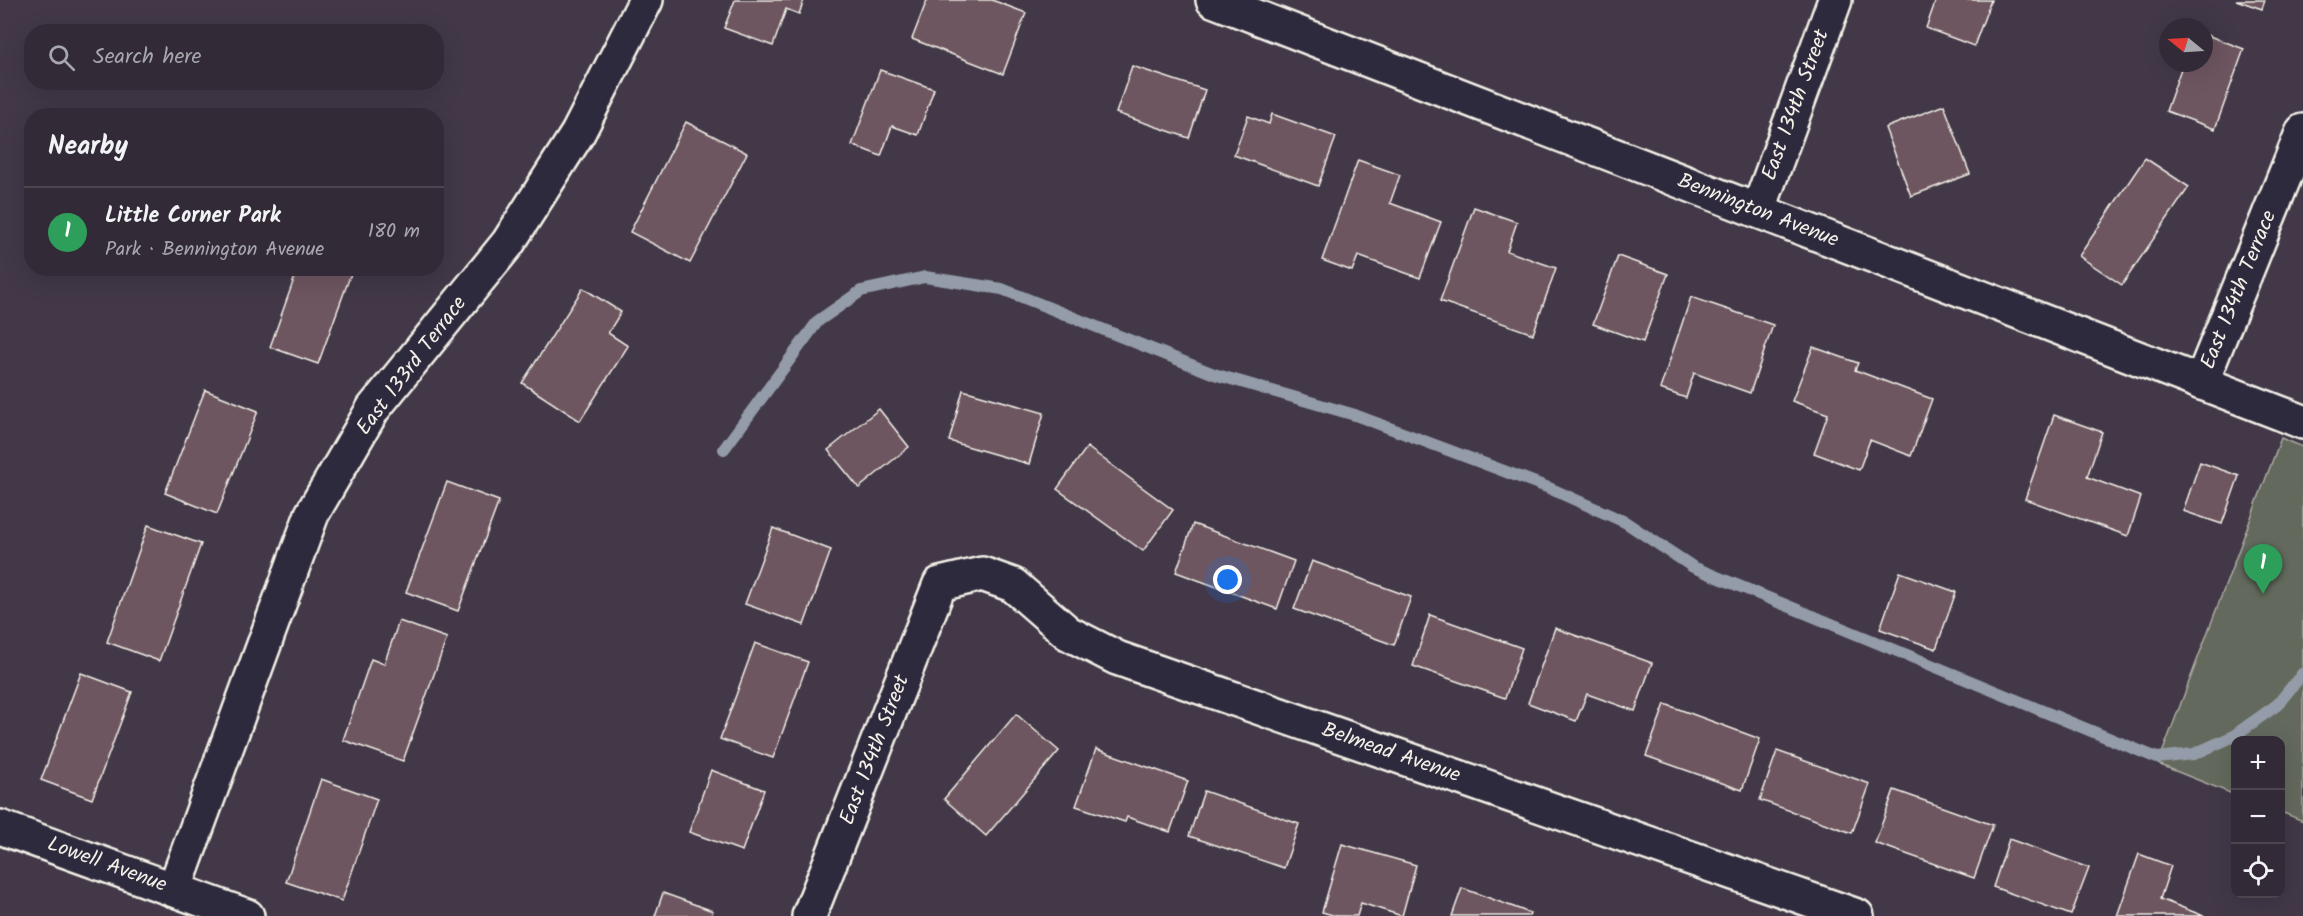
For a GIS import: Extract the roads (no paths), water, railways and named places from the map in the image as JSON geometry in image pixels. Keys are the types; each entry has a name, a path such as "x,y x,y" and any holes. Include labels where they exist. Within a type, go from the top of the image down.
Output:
{"street":[{"name":"East 133rd Terrace","path":"174,890 312,514 373,409 508,243 578,134 646,0"},
{"name":"Bennington Avenue","path":"1213,0 2303,422"},
{"name":"East 134th Street","path":"1758,211 1834,0"},
{"name":"East 134th Terrace","path":"2201,383 2303,131"},
{"name":"Belmead Avenue","path":"940,584 982,574 1013,585 1068,633 1117,658 1857,916"},
{"name":"East 134th Street","path":"809,916 940,584"},
{"name":"Lowell Avenue","path":"0,827 247,916"}],"waterway":[{"path":"724,449 818,321 861,291 925,277 1002,289 1214,374 1355,415 1549,488 1625,522 1693,567 2157,758 2194,754 2232,737 2277,705 2303,673"}],"place":[{"name":"Little Corner Park","path":"2263,594"}]}
